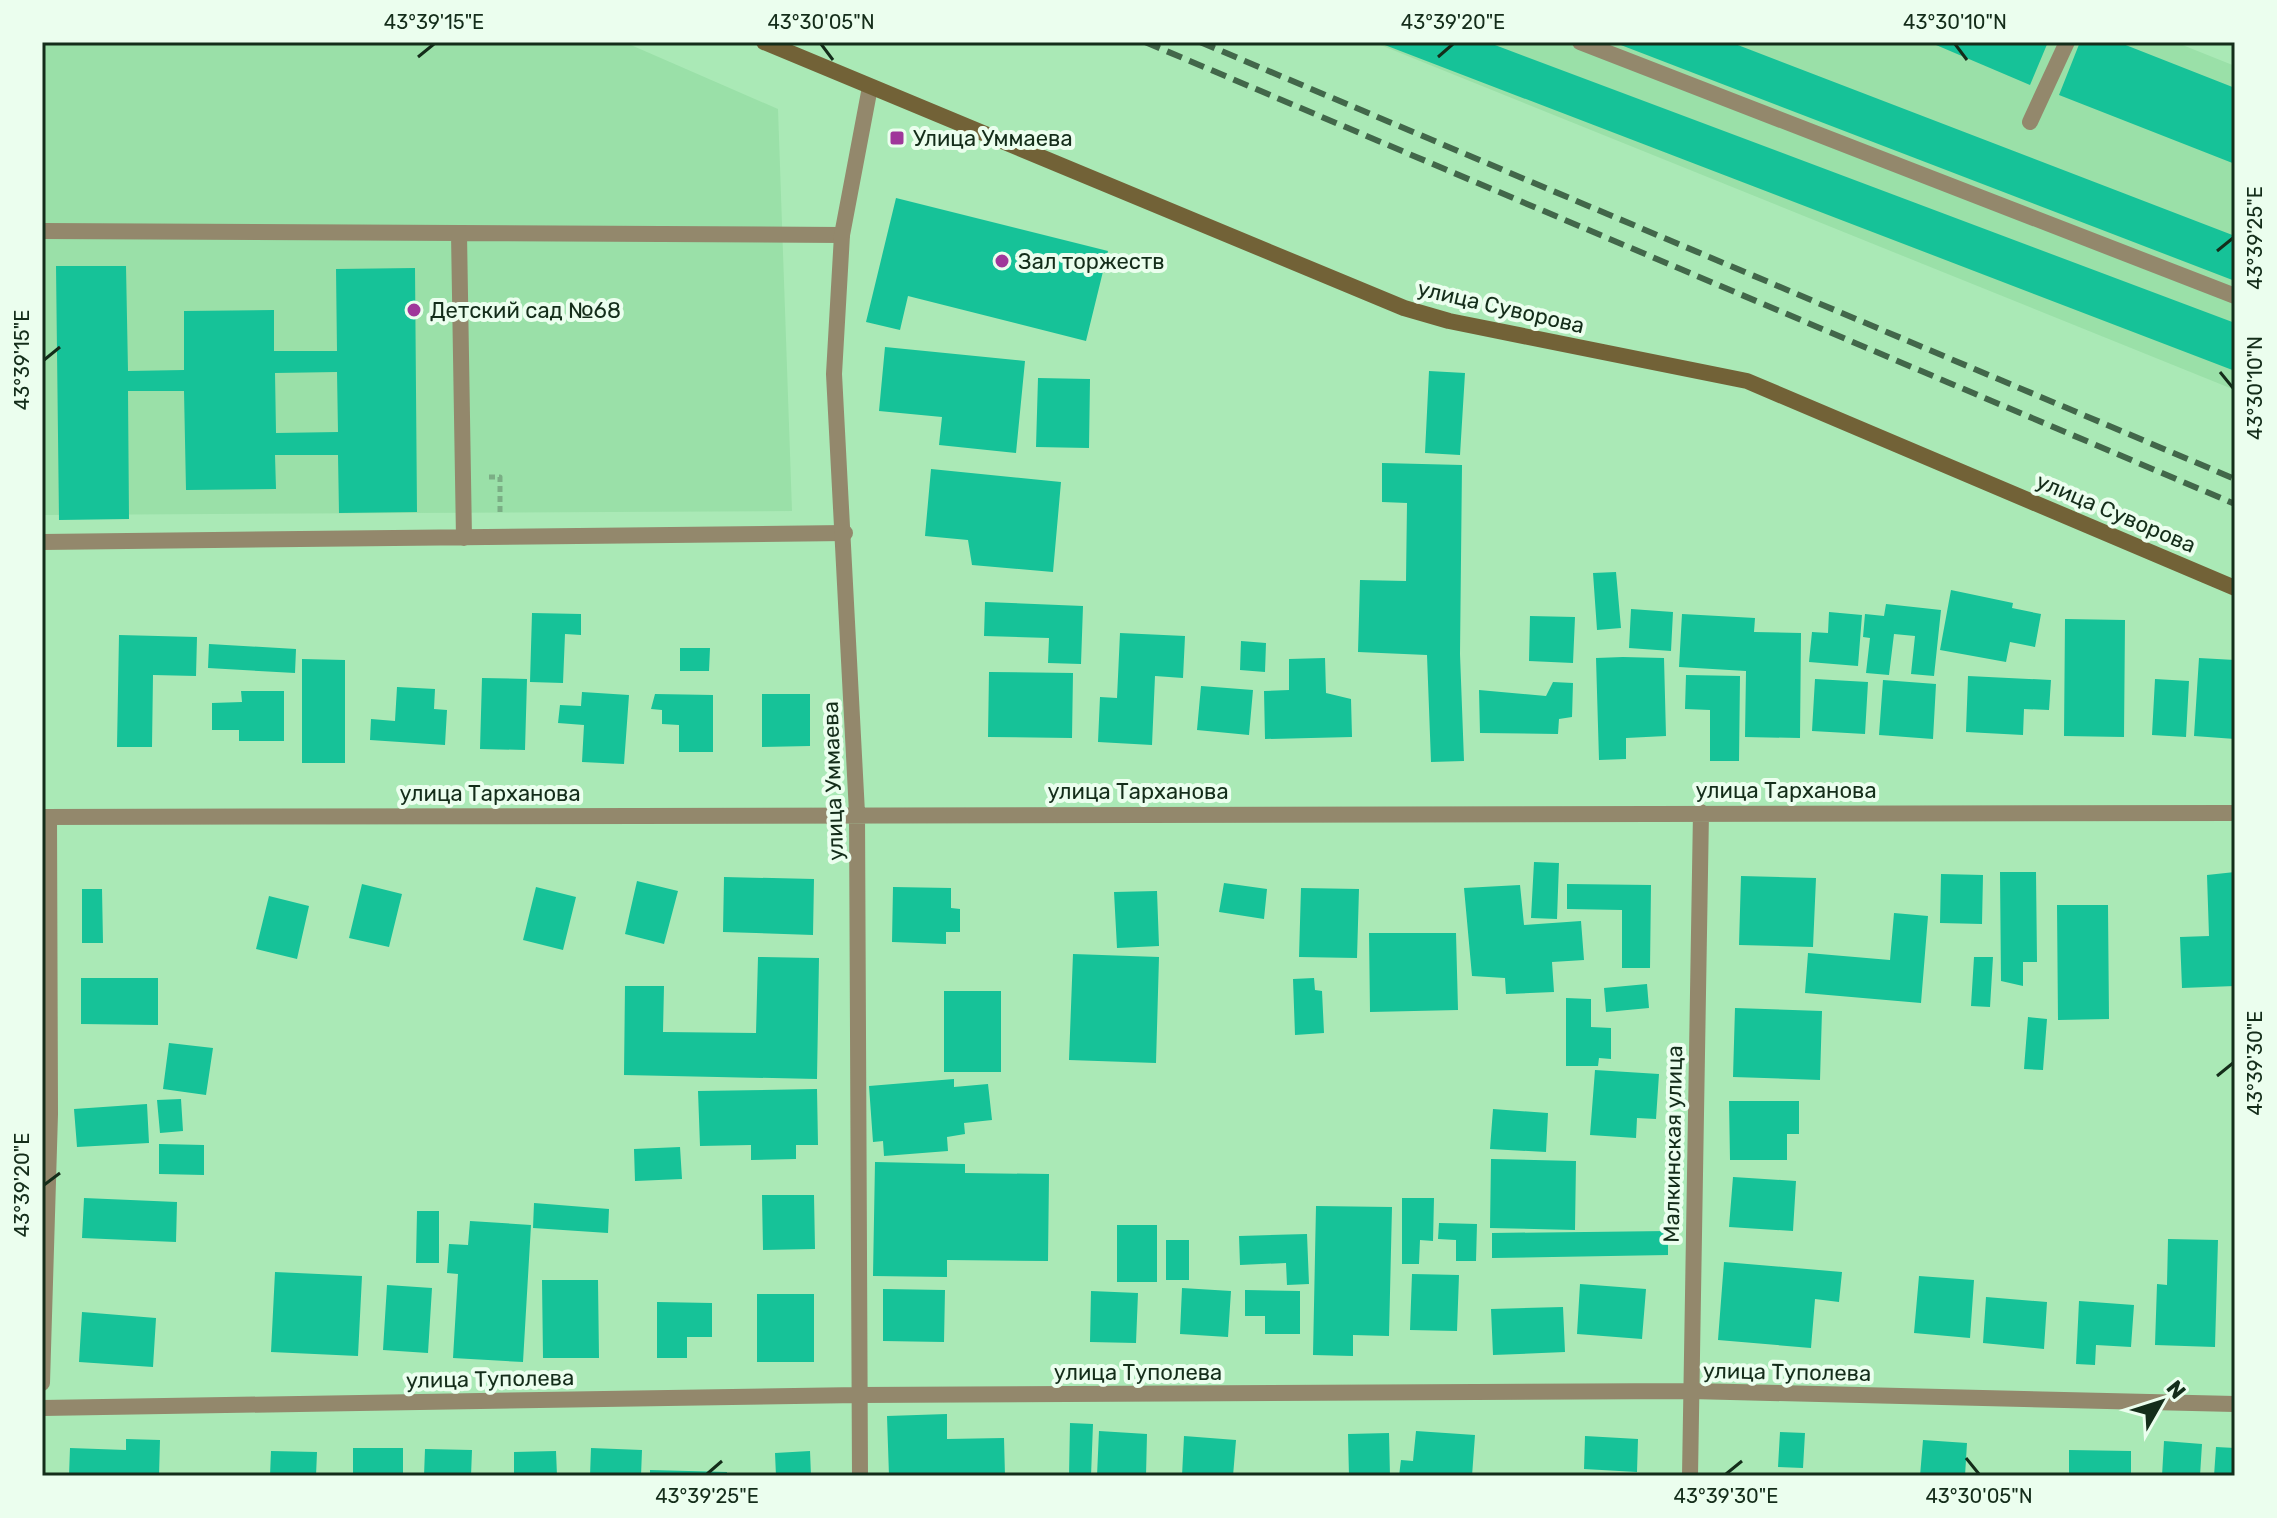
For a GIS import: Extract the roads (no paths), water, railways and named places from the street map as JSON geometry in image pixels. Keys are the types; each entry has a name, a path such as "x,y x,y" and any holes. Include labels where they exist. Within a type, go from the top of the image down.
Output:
{"main road":[{"name":"улица Суворова","path":"764,42 1404,308 1449,321 1747,381 2235,588"}],"street":[{"path":"1580,42 2235,296"},
{"path":"2030,122 2067,42"},
{"name":"улица Уммаева","path":"860,1476 857,813 845,533 834,374 842,235 870,87"},
{"path":"42,231 842,235"},
{"path":"459,234 464,538"},
{"path":"42,542 845,533"},
{"name":"Малкинская улица","path":"1690,1476 1701,812"},
{"name":"улица Тарханова","path":"46,817 857,813 2235,813"},
{"path":"42,1383 50,1114 46,817"},
{"name":"улица Туполева","path":"42,1408 859,1395 1691,1391 2235,1404"}],"railway":[{"path":"1145,42 2235,504"},
{"path":"1200,42 2235,479"}],"place":[{"name":"Улица Уммаева","path":"897,138"},
{"name":"Зал торжеств","path":"1002,261"},
{"name":"Детский сад №68","path":"414,310"}]}
